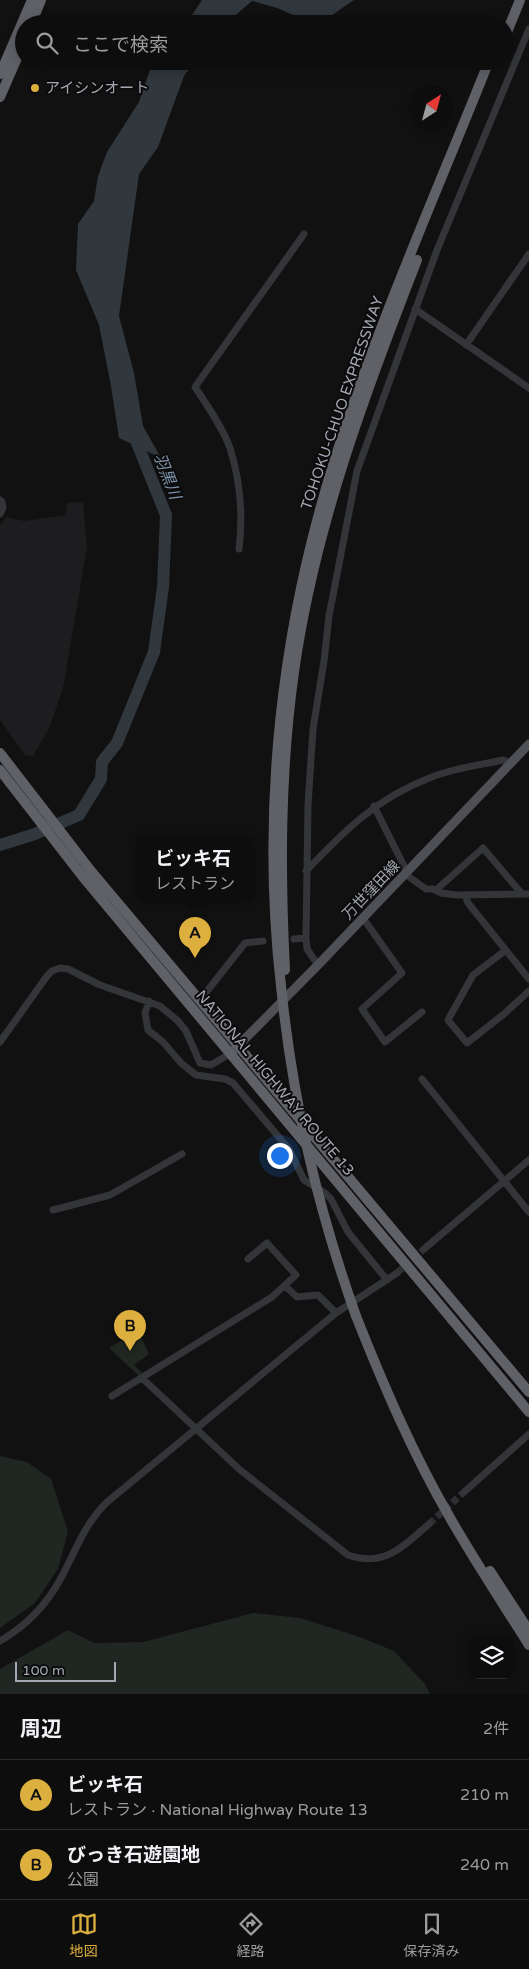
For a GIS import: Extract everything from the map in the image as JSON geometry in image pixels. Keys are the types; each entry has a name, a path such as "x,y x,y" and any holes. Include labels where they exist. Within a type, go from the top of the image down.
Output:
{"highway":[{"path":"26,15 32,0"},
{"path":"35,15 41,0"},
{"path":"507,15 513,0"},
{"path":"514,15 520,0"},
{"path":"0,74 15,39"},
{"path":"0,97 15,63"},
{"name":"TOHOKU-CHUO EXPRESSWAY","path":"485,70 386,318 361,387 335,462 303,581 287,667 275,787 273,838 275,931 284,986 294,1090 310,1165 338,1267 422,1453 453,1511 529,1631"},
{"name":"TOHOKU-CHUO EXPRESSWAY","path":"284,986 281,884 283,784 294,671 311,585 326,521 359,414 400,303 492,70"},
{"name":"NATIONAL HIGHWAY ROUTE 13","path":"0,753 6,773 87,874 231,1053 529,1412"},
{"name":"NATIONAL HIGHWAY ROUTE 13","path":"87,874 200,1000 529,1392"},
{"name":"TOHOKU-CHUO EXPRESSWAY","path":"358,1314 380,1376 427,1476 462,1538 529,1645"},
{"path":"511,1604 529,1626"}],"main road":[{"name":"万世窪田線","path":"231,1053 318,965 529,744"}],"street":[{"path":"514,67 528,34"},
{"path":"318,965 307,949 306,938 306,871 313,729 329,616 357,471 368,437 464,184 513,70"},
{"path":"239,548 241,529 239,492 230,447 209,408 195,387 304,234"},
{"path":"466,345 529,254"},
{"path":"416,309 529,388"},
{"path":"0,500 3,508 0,514"},
{"path":"306,871 374,806 398,791 433,776 503,760 511,762"},
{"path":"374,806 406,873 426,889 436,890 441,893 465,895 526,894"},
{"path":"436,890 483,848 526,894"},
{"path":"465,895 468,903 529,979"},
{"path":"362,918 402,973 362,1009 386,1042 422,1012"},
{"path":"294,939 306,938"},
{"path":"200,1000 245,943 263,941"},
{"path":"506,950 473,975 448,1020 467,1043 504,1014 529,991"},
{"path":"0,1042 47,976 52,971 60,968 68,969 111,989 160,1006 178,1021 186,1031 200,1063 211,1065 231,1053"},
{"path":"149,1001 145,1013 148,1030 163,1042 181,1063 196,1076 225,1078 233,1083 289,1150 304,1180 331,1199 348,1232 387,1280"},
{"path":"422,1079 529,1212"},
{"path":"53,1210 110,1195 182,1154"},
{"path":"424,1248 529,1160"},
{"path":"112,1396 272,1297 296,1275 267,1243 248,1259"},
{"path":"0,1641 28,1621 47,1599 62,1576 84,1529 99,1510 336,1313 397,1273"},
{"path":"285,1286 297,1297 318,1295 336,1313"},
{"path":"142,1378 260,1487 348,1555 368,1560 385,1557 402,1547 429,1524"},
{"path":"463,1493 529,1434"}],"shaded area":[{"path":"202,0 354,0 332,15 293,15 252,1 236,15 192,15"},
{"path":"150,70 188,70 184,76 158,147 139,174 119,316 134,373 143,426 161,458 119,438 99,325 76,270 78,224 94,201 98,176 107,152 139,102"},
{"path":"83,502 87,547 63,688 50,726 33,756 25,755 0,720 0,526 6,517 24,521 66,515 67,503"},
{"path":"138,1330 149,1354 134,1365 143,1374 140,1377 109,1348"},
{"path":"0,1456 27,1462 51,1479 68,1531 58,1569 35,1603 0,1628"},
{"path":"253,1613 300,1618 360,1637 394,1651 425,1684 430,1694 0,1694 0,1669 68,1630 94,1643 143,1642"}],"waterway":[{"name":"羽黒川","path":"0,845 35,834 79,815 101,779 102,762 117,743 154,652 163,587 166,515 133,433"}],"tunnel":[{"path":"397,1273 424,1249"},
{"path":"429,1524 463,1493"}],"place":[{"name":"アイシンオート","path":"35,88"},
{"name":"ビッキ石","path":"195,958"},
{"name":"びっき石遊園地","path":"130,1351"}]}
